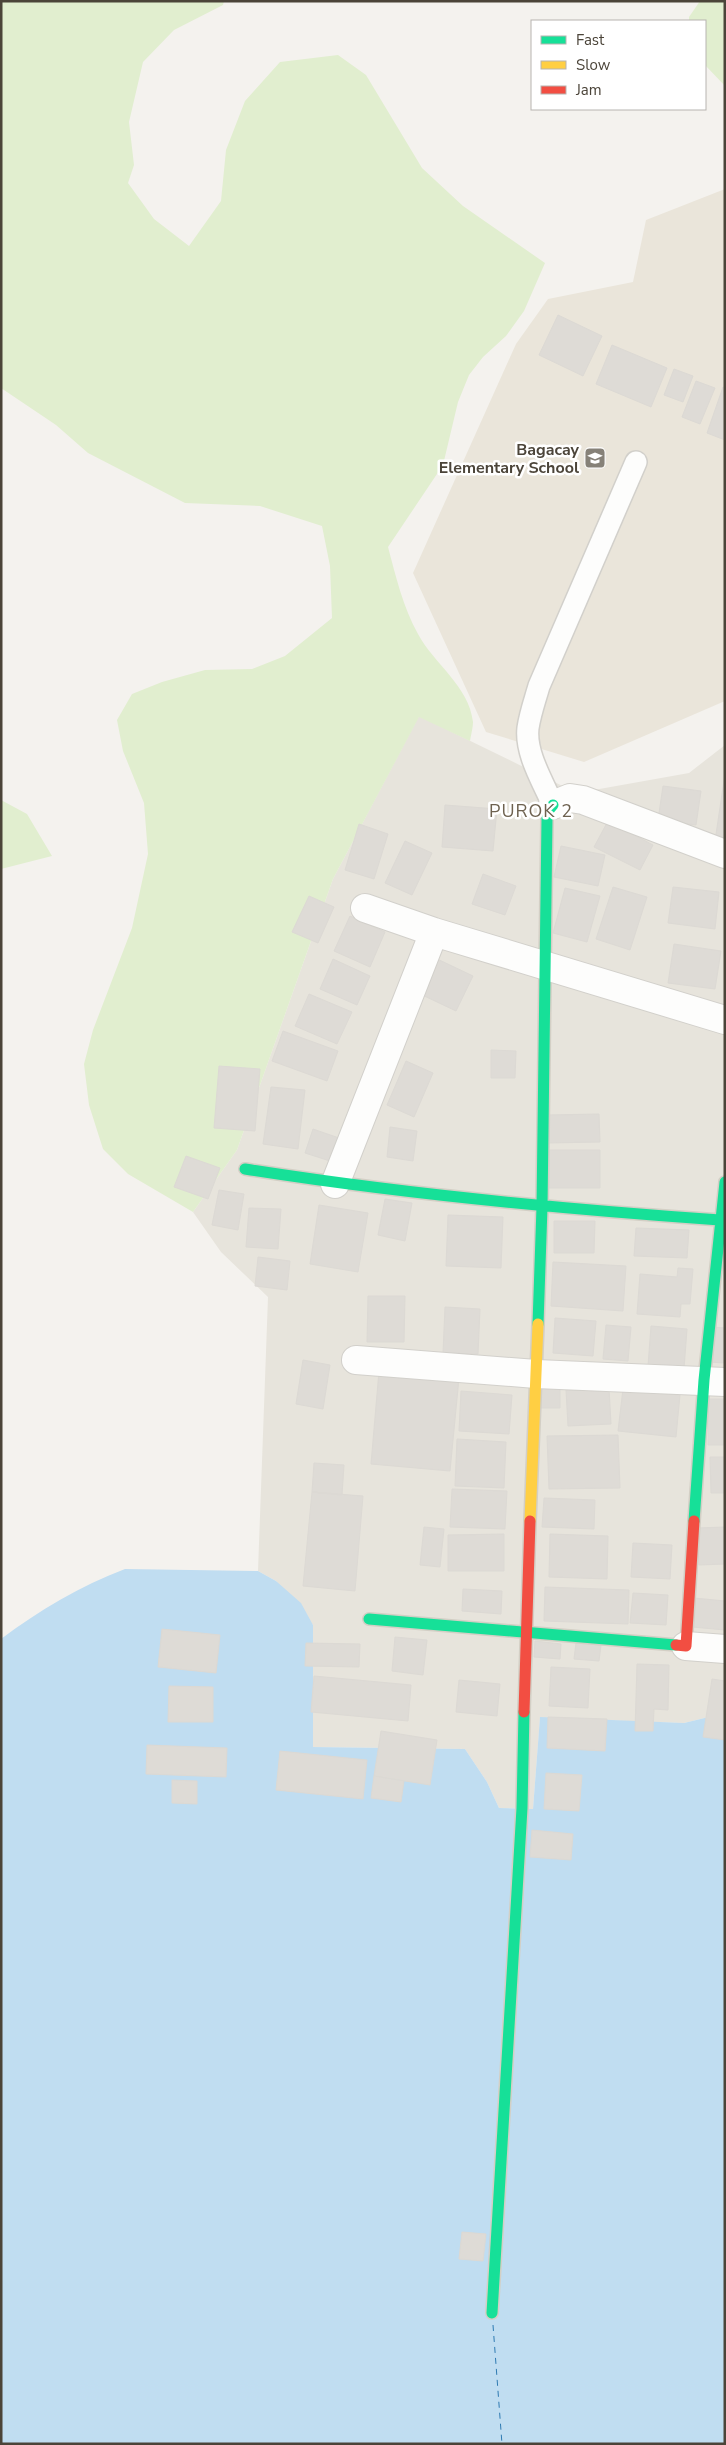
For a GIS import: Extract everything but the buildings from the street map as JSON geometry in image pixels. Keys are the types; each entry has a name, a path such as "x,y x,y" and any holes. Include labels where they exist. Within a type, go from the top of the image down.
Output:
{"street":[{"path":"492,2312 522,1808 526,1632 542,1207 546,819 553,805 570,798 583,800 725,854"},
{"path":"365,908 434,932 725,1020"},
{"path":"335,1184 434,932"},
{"path":"246,1169 335,1184 542,1207 720,1220"},
{"path":"686,1646 714,1381 720,1220 725,1182"},
{"path":"356,1360 536,1374 714,1381"},
{"path":"368,1619 725,1649"}],"lane":[{"path":"553,805 531,749 528,730 532,711 539,686 636,462"}],"shaded area":[{"name":"Bagacay Elementary School","path":"725,189 725,701 584,762 486,732 413,573 516,344 548,299 633,282 646,220"},
{"path":"419,716 577,793 689,773 725,745 725,1713 684,1723 540,1718 533,1809 499,1808 487,1782 465,1749 313,1747 313,1625 276,1581 258,1571 268,1297 221,1252 193,1212 237,1150 333,879"}],"green space":[{"path":"1,1 224,1 223,5 174,30 143,62 129,122 134,165 128,183 154,219 189,246 221,201 226,150 245,101 280,62 338,55 366,75 422,168 463,206 545,263 524,311 506,336 483,357 469,375 458,402 443,465 388,547 400,592 418,634 465,697 473,722 470,741 419,717 333,879 237,1150 193,1212 128,1174 103,1149 89,1105 84,1064 93,1030 132,928 148,854 144,803 123,751 117,720 132,694 162,682 205,670 252,669 285,656 332,618 330,566 322,526 260,506 185,503 88,453 56,425 1,388"},
{"path":"700,1 725,1 725,86 706,66 706,20 689,20 689,17"},
{"path":"1,800 27,814 52,856 1,869"}],"water":[{"path":"125,1569 258,1571 276,1581 301,1603 313,1625 313,1747 465,1749 487,1782 499,1808 533,1809 540,1717 684,1723 725,1713 725,2444 1,2444 1,1639 30,1618 61,1600 92,1583"}],"ferry route":[{"path":"493,2325 502,2444"}],"traffic: fast":[{"path":"538,1324 542,1207 547,819 548,811 553,805"},
{"path":"245,1169 482,1200 720,1220"},
{"path":"694,1521 704,1380 725,1182"},
{"path":"369,1619 676,1645"},
{"path":"492,2313 522,1808 524,1712"}],"traffic: slow":[{"path":"530,1521 538,1324"}],"traffic: jam":[{"path":"524,1712 530,1521"},
{"path":"676,1645 686,1646 694,1521"}],"place":[{"name":"Bagacay Elementary School","path":"595,458"}],"district":[{"name":"PUROK 2","path":"531,811"}]}
